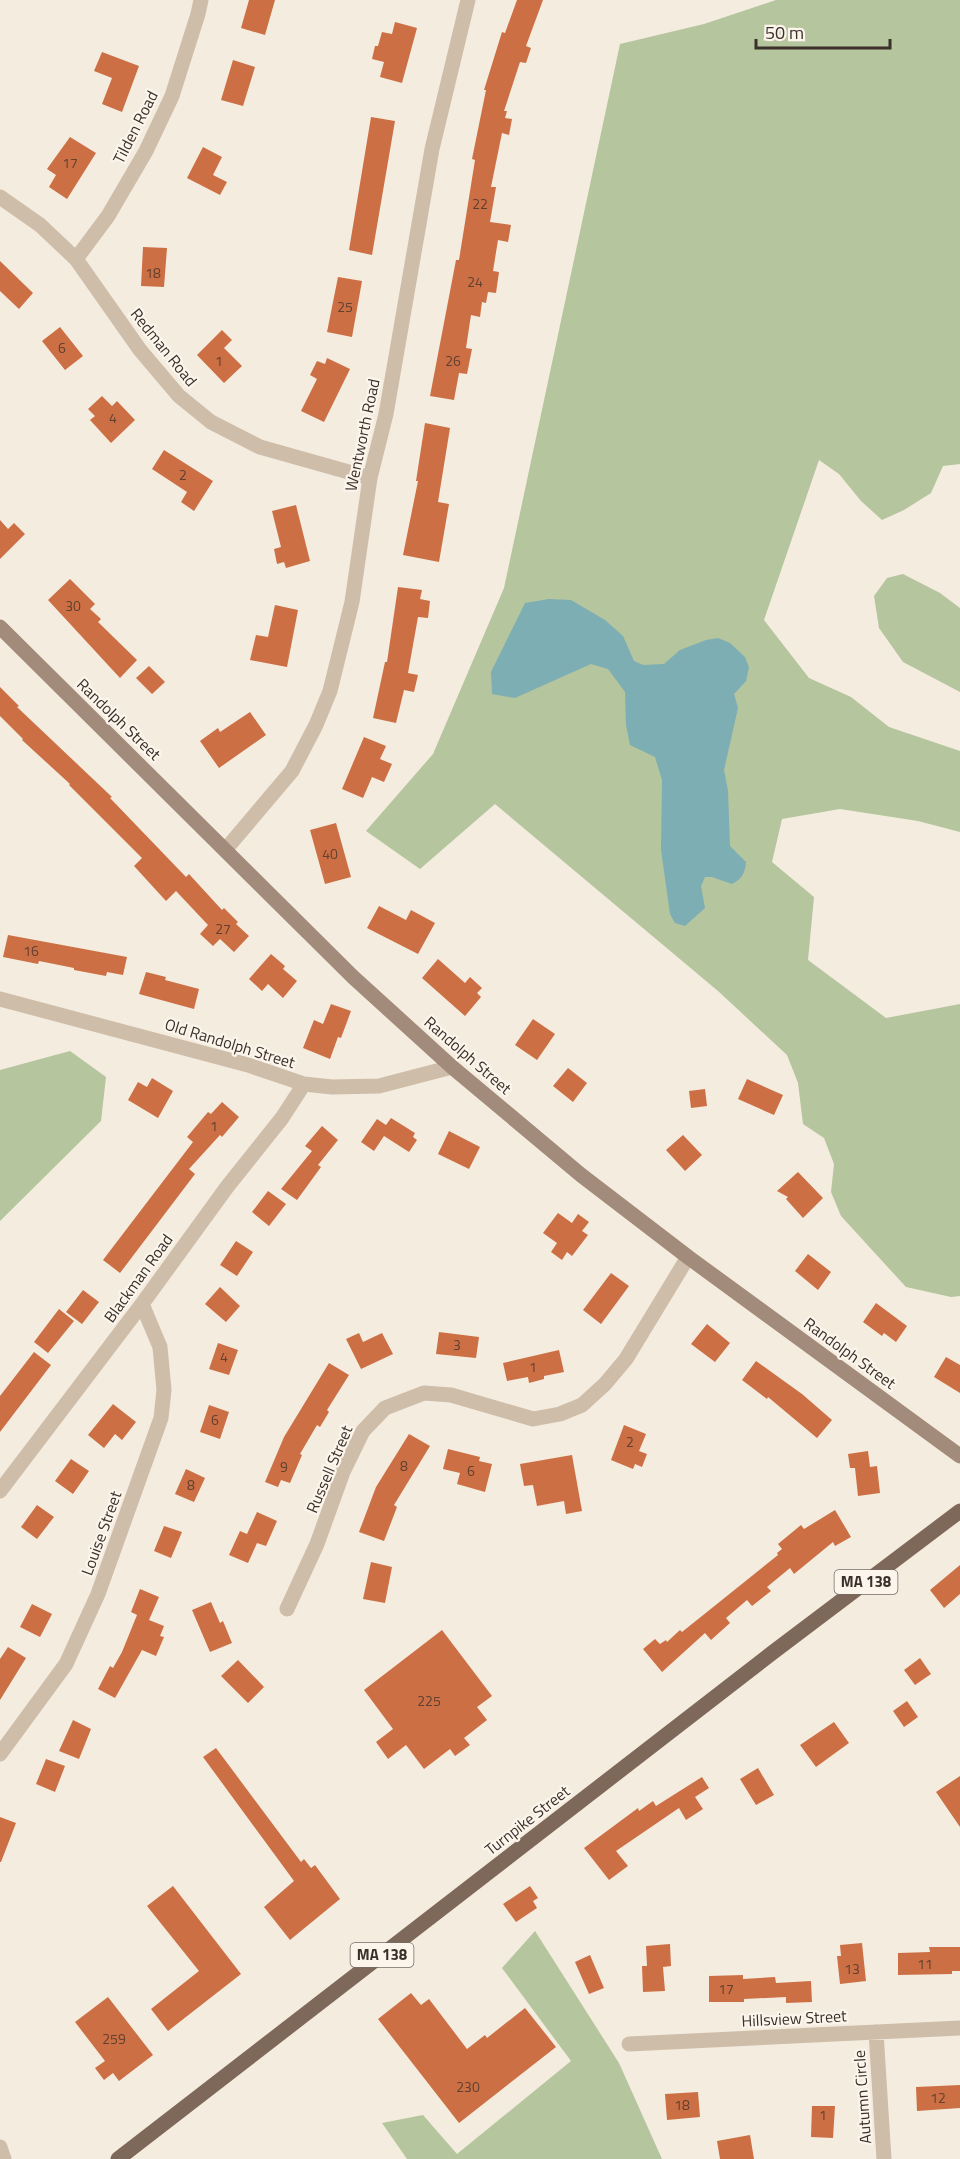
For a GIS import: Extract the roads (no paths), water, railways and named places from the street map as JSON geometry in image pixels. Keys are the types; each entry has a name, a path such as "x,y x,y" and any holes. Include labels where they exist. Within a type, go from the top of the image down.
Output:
{"main road":[{"name":"Randolph Street","path":"0,627 353,977 452,1067 582,1175 688,1257 960,1456"},
{"name":"Turnpike Street","path":"118,2159 754,1667 960,1511"}],"street":[{"name":"Tilden Road","path":"76,259 108,216 146,151 172,96 201,0"},
{"name":"Wentworth Road","path":"226,849 292,771 316,725 330,691 352,602 370,478 386,414 432,149 468,0"},
{"name":"Redman Road","path":"0,197 40,225 76,259 140,350 179,396 211,422 260,447 370,478"},
{"name":"Old Randolph Street","path":"0,999 248,1065 304,1084 332,1087 380,1086 452,1067"},
{"name":"Blackman Road","path":"0,1491 142,1304 227,1187 282,1118 304,1084"},
{"name":"Russell Street","path":"287,1609 317,1544 343,1472 363,1431 385,1408 424,1394 451,1395 532,1419 582,1405 605,1384 626,1359 688,1257"},
{"name":"Louise Street","path":"0,1754 66,1664 98,1594 161,1418 164,1390 160,1347 142,1304"},
{"name":"Hillsview Street","path":"629,2044 960,2028"},
{"name":"Autumn Circle","path":"876,2032 884,2159"},
{"path":"0,2147 4,2159"}],"water":[{"path":"549,599 571,600 605,620 623,636 634,661 643,665 664,664 680,650 718,638 730,643 745,657 749,667 746,681 734,694 738,708 724,770 728,791 730,846 746,862 745,869 741,878 732,884 705,877 701,886 705,908 685,926 675,923 670,914 661,850 662,780 655,757 630,745 626,725 625,692 608,669 591,664 515,698 492,694 491,672 525,603"}]}
